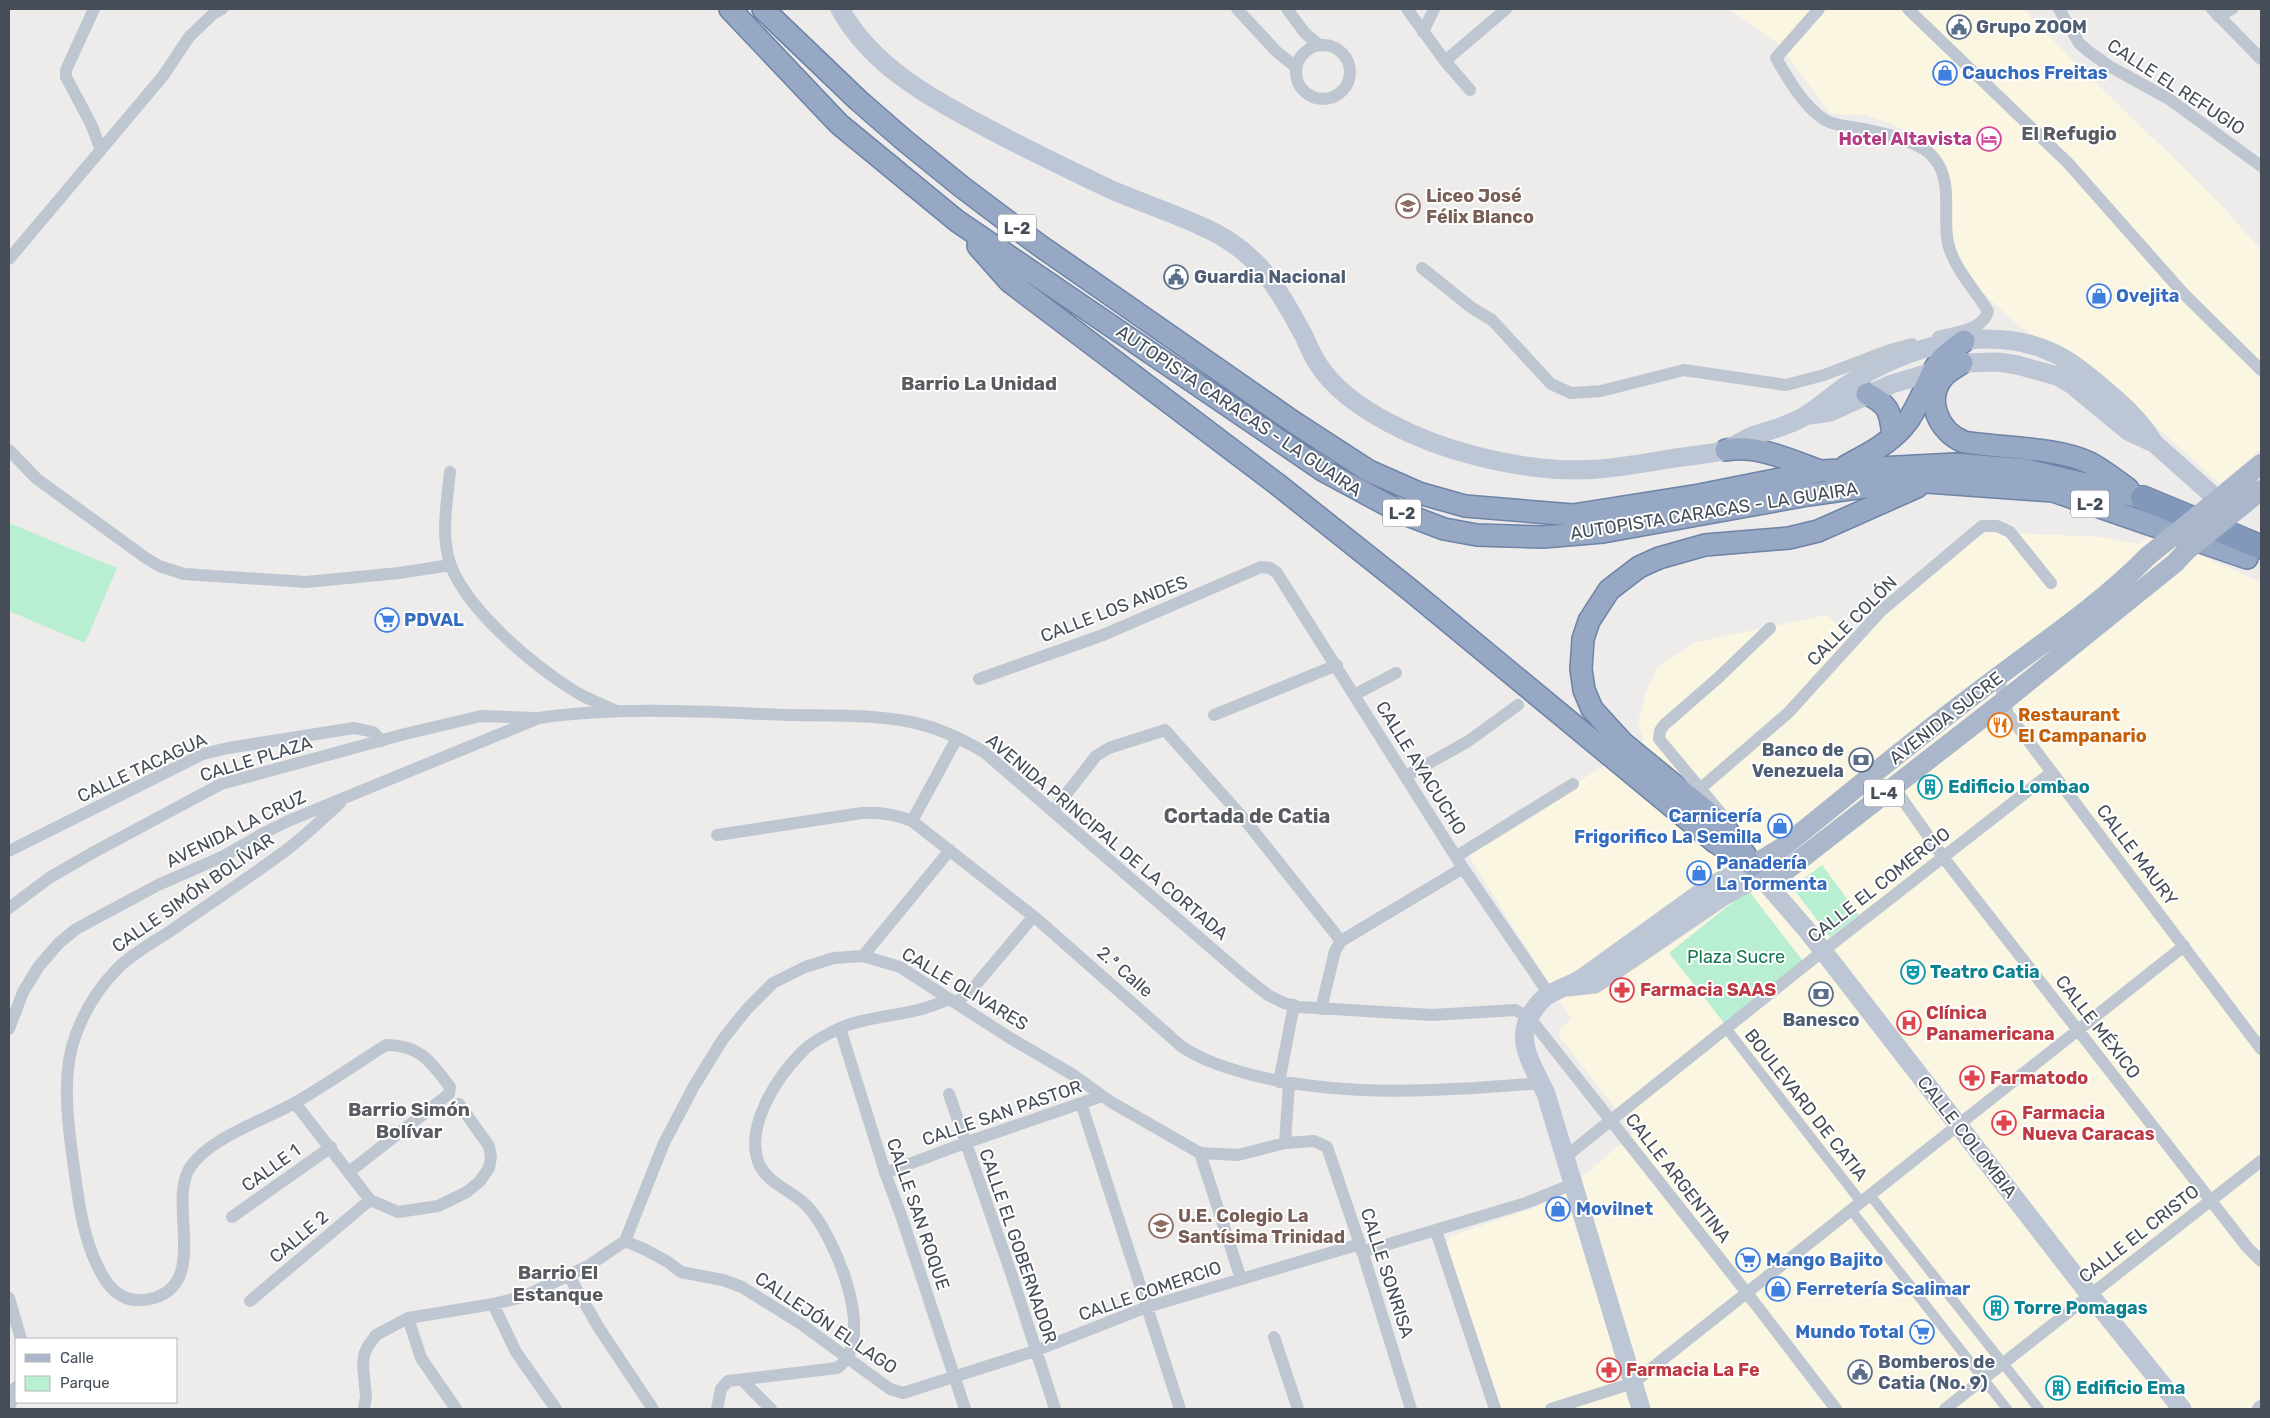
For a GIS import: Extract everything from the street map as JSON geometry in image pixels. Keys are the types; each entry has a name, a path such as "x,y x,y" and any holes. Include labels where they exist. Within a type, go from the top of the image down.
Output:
{"highway":[{"name":"AUTOPISTA CARACAS - LA GUAIRA","path":"730,9 839,124 957,221 1324,471 1402,514 1444,529 1477,534 1543,537 1574,535 1808,495 1878,485 1926,482 2053,491 2255,550"},
{"name":"AUTOPISTA CARACAS - LA GUAIRA","path":"763,9 858,100 904,140 1039,245 1292,421 1370,471 1419,493 1465,506 1572,516 1699,495 1830,470 1956,464 1995,466 2027,470 2143,498 2255,550"},
{"path":"957,221 1010,282 1277,484 1716,842 1757,871"},
{"path":"1726,450 1740,447 1830,470 1873,452 1893,436 1912,415 1940,361 1964,341"},
{"path":"1962,362 1943,377 1935,396 1934,406 1944,430 1955,438 1976,444 2032,450 2089,463 2143,498"},
{"path":"1867,394 1879,400 1889,410 1893,436"},
{"path":"1757,871 1723,825 1623,743 1592,709 1584,690 1581,669 1583,639 1589,621 1609,590 1639,567 1659,558 1705,545 1789,538 1818,531 1926,482"}],"main road":[{"path":"840,9 847,21 883,61 922,93 1014,142 1116,191 1201,226 1230,241 1252,258 1272,280 1318,365 1338,387 1362,407 1426,439 1476,456 1556,469 1598,469 1726,450 1746,439 1806,415 1858,378 1884,364 1923,349 1992,338 2032,344 2061,356 2102,387 2140,420 2154,443 2214,503"},
{"path":"1806,415 1830,412 1867,394 1962,362 1998,362 2040,370 2057,376 2084,394 2128,430 2154,443"},
{"name":"AVENIDA SUCRE","path":"1757,871 1783,847 1998,676 2073,620 2261,464"},
{"name":"AVENIDA SUCRE","path":"1530,1017 1540,1002 1549,994 1568,987 1710,886 1757,871 1784,872 2004,701 2175,563 2186,551 2261,490"},
{"name":"CALLE COLOMBIA","path":"1757,871 1823,951 2090,1295 2182,1409"},
{"name":"L-4","path":"1530,1017 1524,1033 1524,1044 1541,1083 1641,1409"}],"street":[{"path":"94,9 66,70 66,77 91,124 101,150"},
{"path":"9,259 174,61 189,37 213,14 222,9"},
{"path":"1237,9 1277,52 1296,67"},
{"path":"1288,9 1305,33 1319,46"},
{"path":"1408,9 1445,61 1470,90"},
{"path":"1423,32 1434,9"},
{"path":"1445,61 1506,9"},
{"path":"1422,268 1472,308 1492,320 1551,384 1571,393 1601,391 1684,370 1786,385 1824,375 1887,351 1977,326 1983,321 1988,311 1956,265 1947,242 1946,196 1943,173 1934,158 1918,145 1858,128 1835,125 1825,120 1812,110 1776,58 1819,9"},
{"path":"1908,9 2068,163 2184,293 2261,370"},
{"name":"CALLE EL REFUGIO","path":"2059,9 2079,43 2088,51 2109,66 2169,99 2261,166"},
{"path":"2215,12 2232,9"},
{"path":"2215,12 2261,59"},
{"path":"1319,46 1338,49 1345,56 1349,64 1350,74 1343,90 1328,99 1311,97 1299,85 1296,67 1304,53 1319,46"},
{"path":"9,450 37,479 146,558 159,566 184,574 306,582 399,573 451,565"},
{"path":"450,472 445,532 451,565 463,590 486,618 541,668 576,692 619,712"},
{"name":"CALLE COLÓN","path":"1701,788 1788,713 1881,611 1982,526 1997,526 2010,532 2051,583"},
{"name":"CALLE AYACUCHO","path":"1261,567 1270,568 1277,573 1337,665 1463,868 1549,994"},
{"name":"CALLE LOS ANDES","path":"978,679 1103,635 1261,567"},
{"path":"1757,871 1745,841 1659,739 1660,731 1664,725 1718,678 1770,628"},
{"path":"1214,715 1337,665"},
{"path":"1354,694 1396,674"},
{"name":"CALLE MAURY","path":"1998,676 2008,714 2261,1049"},
{"path":"1406,776 1467,742 1518,705"},
{"name":"AVENIDA LA CRUZ","path":"9,1029 10,1022 23,992 39,966 59,943 76,928 158,886 224,856 264,833 539,718 568,714 619,712"},
{"name":"AVENIDA PRINCIPAL DE LA CORTADA","path":"619,712 881,718 911,722 957,738 984,752 1268,995 1294,1005 1321,1010 1432,1015 1515,1010 1530,1017"},
{"name":"CALLE PLAZA","path":"9,908 50,878 94,852 221,784 481,716 539,718"},
{"name":"CALLE TACAGUA","path":"9,850 203,754 228,748 354,728 373,732 382,741"},
{"path":"1053,811 1096,756 1108,748 1166,730 1245,820 1341,941"},
{"path":"912,821 957,738"},
{"name":"CALLE EL COMERCIO","path":"1565,1158 1823,951 2052,772"},
{"path":"1457,856 1573,784"},
{"name":"CALLE MÉXICO","path":"1893,786 1943,857 2210,1200 2247,1247 2261,1261"},
{"name":"CALLE SIMÓN BOLÍVAR","path":"346,798 284,852 119,966 93,999 75,1036 67,1088 67,1118 82,1220 88,1243 100,1274 109,1287 125,1298 153,1298 170,1290 180,1272 185,1249 183,1186 191,1165 204,1153 230,1136 296,1103 386,1045 402,1045 418,1051 430,1061 450,1087 449,1094 349,1172"},
{"name":"2.ª Calle","path":"716,835 862,813 878,812 898,815 912,821 1033,917 1181,1046 1194,1055 1227,1069 1284,1082 1391,1092 1541,1083"},
{"path":"863,956 950,850"},
{"path":"1321,1010 1336,951 1341,941 1463,868"},
{"path":"717,1409 721,1389 728,1382 837,1368 847,1359 852,1346 854,1316 850,1296 830,1238 807,1206 763,1171 758,1162 756,1145 757,1126 762,1108 794,1060 815,1042 840,1028 953,1001 974,988 1033,917"},
{"path":"1551,1409 1633,1383 2184,946"},
{"name":"CALLE OLIVARES","path":"625,1242 664,1143 694,1086 723,1040 747,1009 773,983 805,967 834,958 863,956 900,967 1010,1038 1076,1076 1102,1096 1200,1153 1238,1155 1286,1143 1314,1141 1327,1147"},
{"path":"1286,1143 1284,1082 1294,1005"},
{"name":"CALLE ARGENTINA","path":"1530,1017 1747,1292 1836,1409"},
{"name":"CALLE SAN ROQUE","path":"840,1028 965,1409"},
{"name":"BOULEVARD DE CATIA","path":"1726,1028 1861,1202 1983,1379 2007,1409"},
{"name":"CALLE EL GOBERNADOR","path":"949,1094 1012,1276 1055,1409"},
{"name":"CALLE SAN PASTOR","path":"886,1173 965,1143 1102,1096"},
{"path":"296,1103 331,1146 370,1200 398,1212 438,1206 467,1192 480,1181 489,1168 491,1157 489,1146 459,1104"},
{"path":"1081,1103 1180,1409"},
{"name":"CALLE 1","path":"232,1217 331,1146"},
{"name":"CALLE SONRISA","path":"1327,1147 1361,1248 1411,1409"},
{"path":"1200,1153 1241,1279"},
{"name":"CALLE EL CRISTO","path":"1945,1409 2261,1161"},
{"name":"CALLE COMERCIO","path":"954,1378 1035,1351 1147,1307 1241,1279 1436,1231 1526,1203 1573,1184"},
{"name":"CALLE 2","path":"250,1301 370,1200"},
{"name":"BOULEVARD DE CATIA","path":"1861,1202 2003,1364 2039,1409"},
{"path":"1436,1231 1495,1409"},
{"path":"364,1409 366,1396 363,1366 368,1346 376,1335 408,1318 432,1312 493,1304 523,1297 570,1276 625,1242"},
{"name":"CALLEJÓN EL LAGO","path":"625,1242 646,1250 681,1272 722,1280 742,1287 801,1324 847,1359 898,1393 954,1378"},
{"path":"570,1276 599,1328 653,1409"},
{"path":"9,1298 21,1338"},
{"path":"493,1304 516,1352 556,1409"},
{"path":"408,1318 421,1358 456,1409"},
{"path":"1274,1337 1298,1409"},
{"path":"744,1382 771,1409"},
{"path":"9,1409 15,1390"}],"shaded area":[{"path":"1729,9 2024,9 2071,59 2212,195 2261,250 2261,449 2220,484 2111,386 2071,358 2019,326 1970,281 1954,259 1945,172 1940,156 1926,141 1906,130 1866,115 1831,114 1777,43"},
{"path":"1986,532 2104,537 2137,544 2152,534 2261,582 2261,1409 1501,1409 1445,1245 1451,1236 1556,1200 1634,1132 1559,1036 1560,1029 1571,1019 1467,853 1644,740 1638,722 1646,692 1656,670 1670,658 1697,642 1827,615 1849,638 1939,566"}],"green space":[{"path":"9,523 117,568 85,643 9,611"},
{"path":"1822,865 1859,915 1830,937 1792,887"},
{"name":"Plaza Sucre","path":"1748,890 1803,961 1724,1023 1669,953"}],"place":[{"name":"Grupo ZOOM","path":"1959,27"},
{"name":"Cauchos Freitas","path":"1945,73"},
{"name":"Hotel Altavista","path":"1989,139"},
{"name":"Liceo José Félix Blanco","path":"1408,206"},
{"name":"Guardia Nacional","path":"1176,277"},
{"name":"Ovejita","path":"2099,296"},
{"name":"PDVAL","path":"387,620"},
{"name":"Restaurant El Campanario","path":"2000,725"},
{"name":"Banco de Venezuela","path":"1861,760"},
{"name":"Edificio Lombao","path":"1930,787"},
{"name":"Carnicería Frigorifico La Semilla","path":"1780,826"},
{"name":"Panadería La Tormenta","path":"1699,873"},
{"name":"Teatro Catia","path":"1913,972"},
{"name":"Farmacia SAAS","path":"1622,990"},
{"name":"Banesco","path":"1821,994"},
{"name":"Clínica Panamericana","path":"1909,1023"},
{"name":"Farmatodo","path":"1972,1078"},
{"name":"Farmacia Nueva Caracas","path":"2004,1123"},
{"name":"Movilnet","path":"1558,1209"},
{"name":"U.E. Colegio La Santísima Trinidad","path":"1161,1226"},
{"name":"Mango Bajito","path":"1748,1260"},
{"name":"Ferretería Scalimar","path":"1778,1289"},
{"name":"Torre Pomagas","path":"1996,1308"},
{"name":"Mundo Total","path":"1922,1332"},
{"name":"Farmacia La Fe","path":"1609,1370"},
{"name":"Bomberos de Catia (No. 9)","path":"1860,1372"},
{"name":"Edificio Ema","path":"2058,1388"}],"district":[{"name":"El Refugio","path":"2069,133"},
{"name":"Barrio La Unidad","path":"979,383"},
{"name":"Cortada de Catia","path":"1247,816"},
{"name":"Barrio Simón Bolívar","path":"409,1120"},
{"name":"Barrio El Estanque","path":"558,1283"}]}
